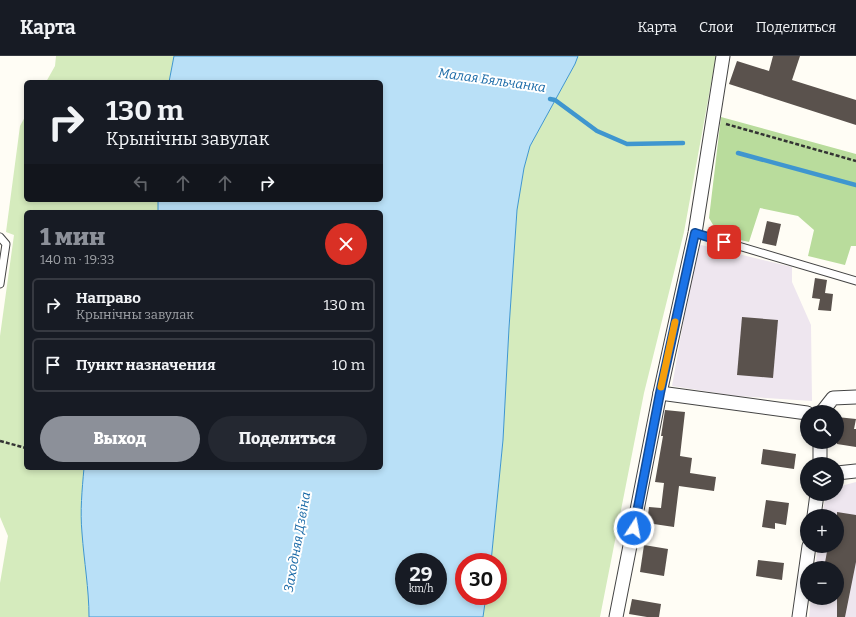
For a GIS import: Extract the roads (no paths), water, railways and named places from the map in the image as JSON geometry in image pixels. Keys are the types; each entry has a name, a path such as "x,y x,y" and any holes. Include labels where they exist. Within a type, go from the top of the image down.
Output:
{"street":[{"path":"616,617 660,393 695,233 723,56"},
{"path":"660,393 800,412"},
{"path":"828,405 833,398 856,397"},
{"path":"844,472 856,471"},
{"path":"799,617 809,553"}],"lane":[{"path":"695,233 856,281"},
{"path":"0,237 6,244 0,284"}],"water":[{"name":"Заходняя Дзвіна","path":"174,56 578,56 530,146 524,168 517,210 503,440 492,553 455,553 455,605 485,605 483,617 89,617 81,525 84,470 383,470 383,210 158,210 158,202 383,202 383,80 169,80"}],"waterway":[{"name":"Малая Бяльчанка","path":"550,99 555,100 597,131 627,144 683,143"},
{"name":"Малая Бяльчанка","path":"738,153 856,185"}]}
